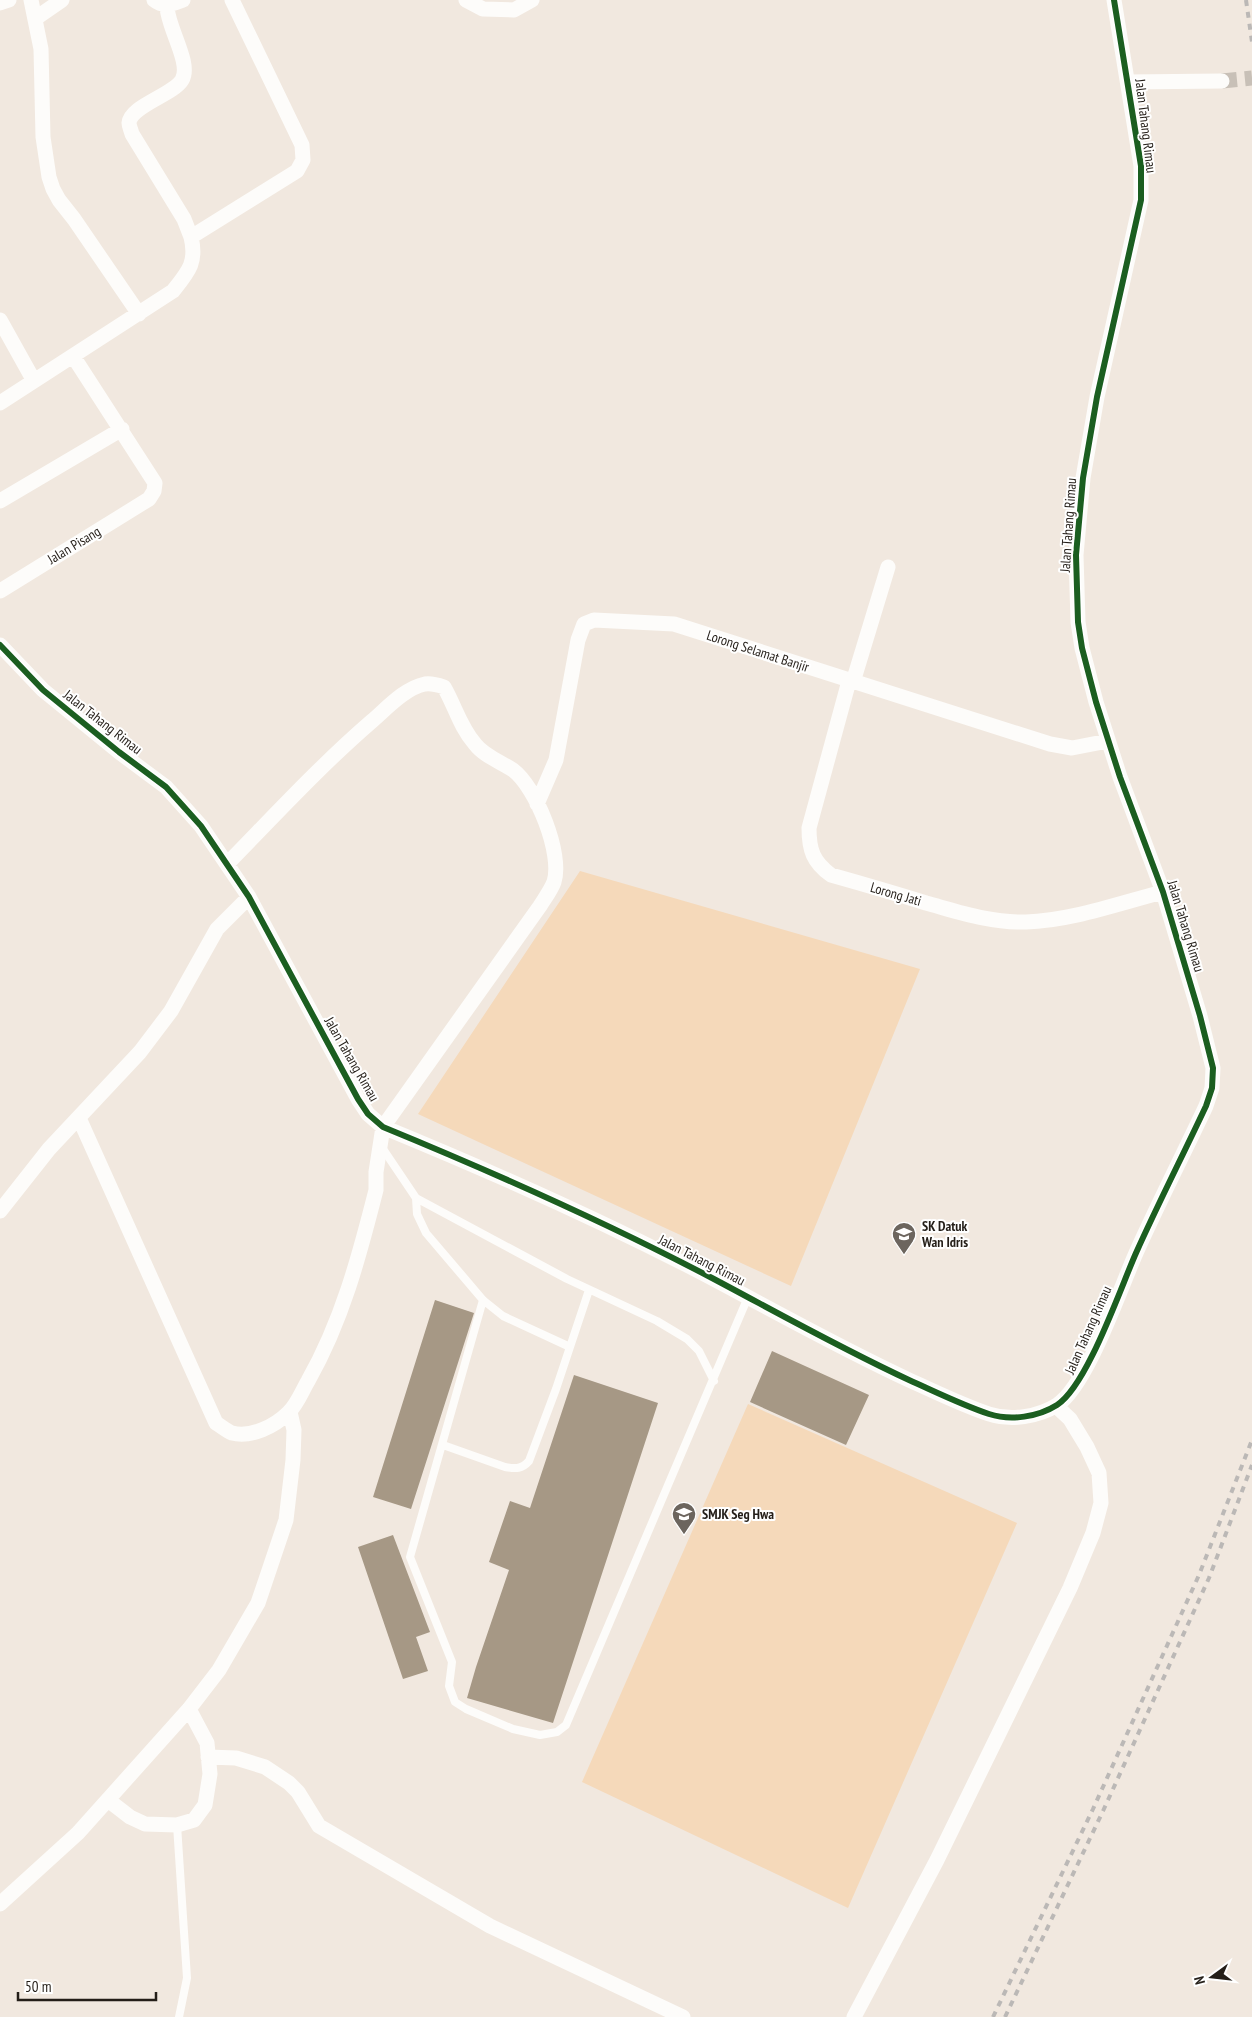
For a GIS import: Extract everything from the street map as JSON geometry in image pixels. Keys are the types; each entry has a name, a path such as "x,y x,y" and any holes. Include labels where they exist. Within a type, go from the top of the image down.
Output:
{"street":[{"path":"0,3 8,0"},
{"path":"30,0 42,48 43,137 53,189 139,314"},
{"path":"36,18 62,0"},
{"path":"0,403 173,291 190,270 194,251 192,237 184,219 132,134 128,124 130,117 137,110 171,90 182,80 186,70 161,3 183,0"},
{"path":"192,237 297,171 303,160 302,145 291,120 232,0"},
{"path":"466,0 483,10 514,10 532,0"},
{"name":"Jalan Tahang Rimau","path":"0,645 43,690 119,752 166,787 201,826 249,897 358,1099 368,1114 383,1127 537,1192 680,1261 868,1361 951,1399 990,1414 1018,1418 1041,1413 1056,1406 1078,1384 1139,1246 1206,1106 1212,1088 1212,1068 1200,1016 1163,892 1108,741 1082,648 1078,622 1076,555 1083,478 1097,397 1141,200 1141,166 1114,0"},
{"path":"1128,82 1222,81"},
{"path":"0,320 34,381"},
{"path":"0,501 122,430 74,356"},
{"name":"Jalan Pisang","path":"0,591 149,499 154,492 155,483 122,430"},
{"name":"Lorong Jati","path":"888,567 851,682 809,828 809,844 821,868 831,875 971,916 998,921 1028,922 1052,918 1085,912 1163,892"},
{"name":"Lorong Selamat Banjir","path":"537,804 556,760 578,640 584,624 594,620 674,624 1050,744 1072,748 1108,741"},
{"path":"79,1118 216,1423 231,1432 242,1434 260,1431 278,1422 290,1412 317,1365 338,1320 376,1190 376,1172 383,1127 540,906 554,882 556,868 548,828 537,804 522,779 513,770 477,747 462,726 444,687 436,684 425,684 409,691 349,741 227,864"},
{"path":"0,1211 48,1149 140,1052 171,1011 222,922 249,897"},
{"path":"854,2017 941,1851 1070,1588 1092,1533 1101,1503 1099,1473 1087,1446 1070,1419 1056,1406"},
{"path":"0,1904 78,1833 189,1709 219,1670 258,1603 286,1520 294,1460 294,1430 290,1412"},
{"path":"108,1800 130,1817 145,1824 177,1826 194,1820 204,1804 210,1774 207,1743 189,1709"},
{"path":"208,1757 236,1758 265,1767 289,1783 298,1792 320,1826 490,1926 683,2017"}],"lane":[{"path":"380,1144 416,1198 497,1243 588,1290 657,1321 687,1339 699,1351 714,1381"},
{"path":"416,1198 417,1214 426,1233 483,1300 503,1316 570,1347"},
{"path":"443,1445 506,1467 516,1469 525,1466 529,1461 570,1347 588,1290"},
{"path":"483,1300 410,1557 452,1662 449,1686 455,1702 466,1709 513,1729 540,1735 557,1732 566,1724 714,1381 748,1297"},
{"path":"177,1826 187,1978 180,2017"}],"shaded area":[{"path":"580,871 920,969 791,1286 418,1114"},
{"path":"748,1404 1017,1523 848,1908 582,1782"}],"building":[{"path":"435,1300 474,1313 411,1509 373,1497"},
{"path":"772,1351 869,1395 846,1445 750,1402"},
{"path":"574,1375 658,1403 553,1723 467,1698 509,1570 489,1562 510,1501 530,1508"},
{"path":"393,1535 430,1632 416,1637 428,1671 403,1679 358,1547"}],"tunnel":[{"path":"1222,81 1252,78"}],"railway":[{"path":"1246,0 1252,42"},
{"path":"993,2017 1093,1809 1199,1575 1252,1440"},
{"path":"1005,2017 1103,1811 1209,1578 1252,1465"}],"cycle path":[{"path":"0,645 43,690 119,752 166,787 201,826 249,897 358,1099 368,1114 383,1127 508,1180 672,1257 859,1356 969,1407 997,1416 1024,1417 1057,1405 1080,1378 1102,1335 1136,1253 1206,1106 1212,1088 1213,1068 1200,1016 1163,892 1120,777 1096,702 1082,648 1078,622 1076,555 1083,478 1097,397 1141,200 1141,166 1114,0"}],"place":[{"name":"SK Datuk Wan Idris","path":"904,1255"},
{"name":"SMJK Seg Hwa","path":"684,1535"}]}
